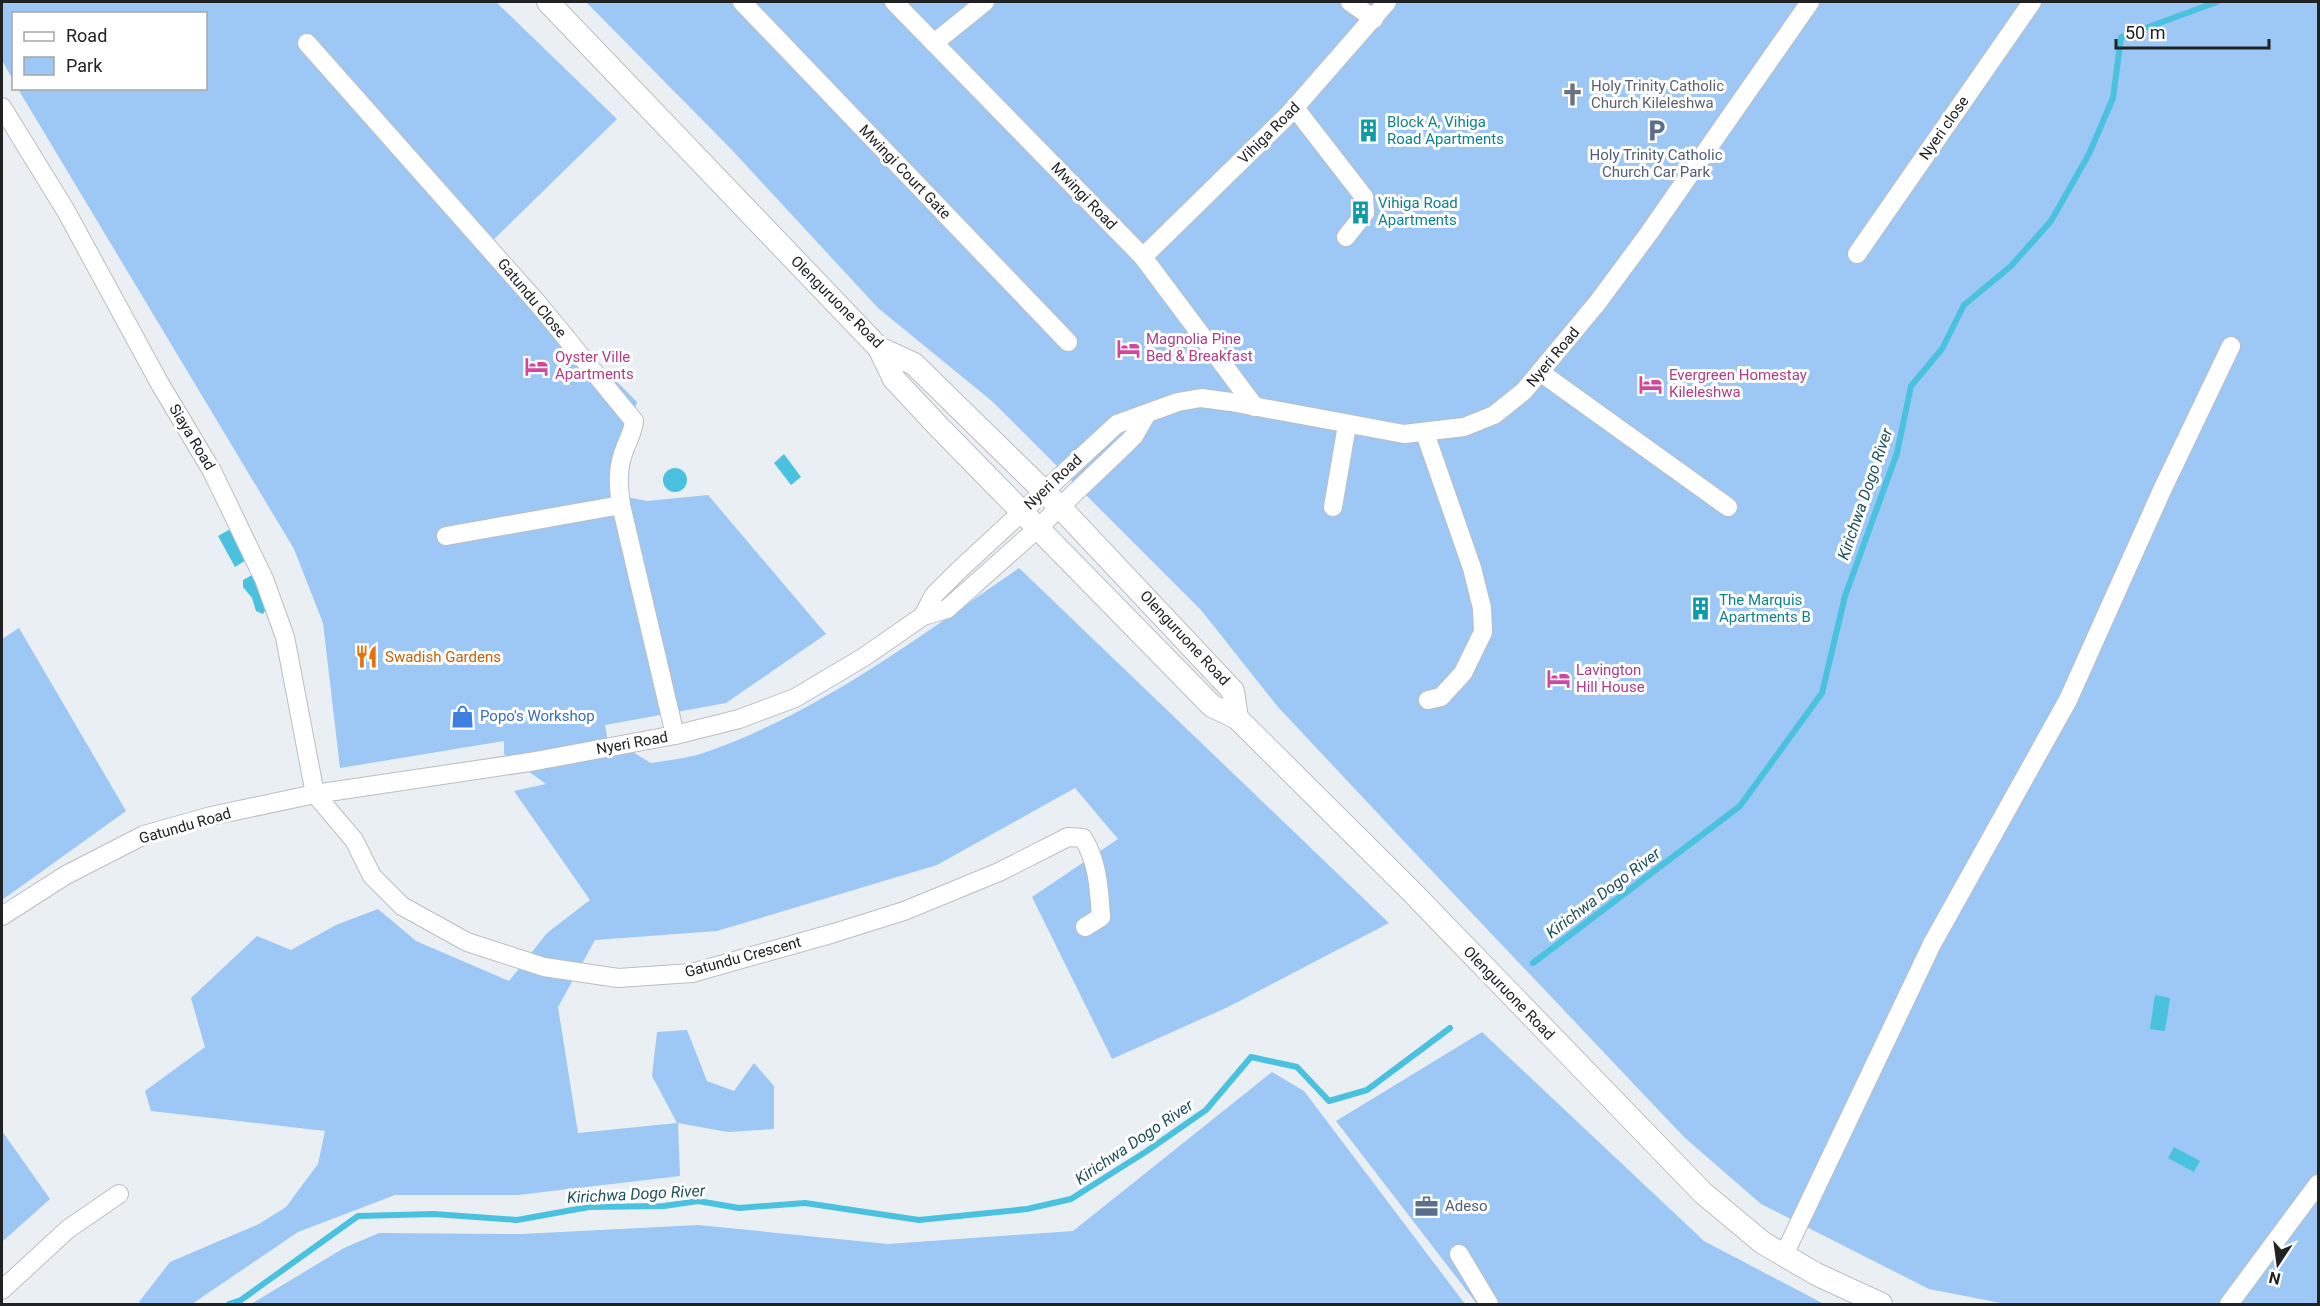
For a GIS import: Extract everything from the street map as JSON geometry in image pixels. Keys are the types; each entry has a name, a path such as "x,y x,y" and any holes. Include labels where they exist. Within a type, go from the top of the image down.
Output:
{"street":[{"name":"Olenguruone Road","path":"548,2 879,348 914,364 1117,565 1233,691 1237,718 1412,892 1703,1192 1763,1243 1816,1274 1881,1305"},
{"name":"Mwingi Court Gate","path":"742,2 1068,342"},
{"name":"Mwingi Road","path":"894,2 1143,257 1255,407"},
{"path":"934,43 985,2"},
{"path":"1350,2 1374,19"},
{"name":"Vihiga Road","path":"1143,257 1295,108 1387,2"},
{"name":"Nyeri Road","path":"922,616 934,595 1117,424 1178,402 1201,399 1404,434 1464,427 1494,414 1524,391 1631,259 1810,2"},
{"name":"Nyeri close","path":"1857,254 2032,2"},
{"name":"Gatundu Close","path":"307,43 540,306 634,421 633,432 626,446 617,479 621,505 675,735"},
{"name":"Siaya Road","path":"2,107 66,211 160,384 212,471 264,579 285,637 315,794"},
{"path":"1295,108 1364,197 1365,213 1346,237"},
{"path":"1784,1256 1932,944 2068,700 2163,488 2231,346"},
{"path":"879,348 894,379 1038,528 1212,706 1237,718"},
{"path":"1540,372 1728,507"},
{"name":"Nyeri Road","path":"315,794 530,762 675,735 738,719 795,698 864,657 922,616 947,609 1038,528 1134,436 1146,415"},
{"path":"1333,507 1347,425"},
{"path":"1425,433 1472,568 1482,608 1483,632 1463,673 1441,697 1428,700"},
{"path":"446,536 621,505"},
{"name":"Gatundu Road","path":"2,916 66,875 144,835 211,816 315,794"},
{"name":"Gatundu Crescent","path":"315,794 354,840 372,876 402,906 466,942 544,967 618,978 692,973 904,911 999,872 1068,837 1083,838 1089,848 1097,873 1101,917 1085,927"},
{"path":"2229,1305 2319,1184"},
{"path":"2,1290 68,1229 119,1194"},
{"path":"1459,1254 1489,1305"},
{"path":"2237,1305 2245,1286"}],"green space":[{"path":"2,2 496,2 617,119 485,248 637,402 610,494 647,501 708,495 826,634 726,703 605,725 607,737 651,763 702,753 750,735 791,715 870,670 1019,568 1389,923 1228,1007 1112,1059 1032,897 1118,839 1075,788 937,865 717,931 595,940 558,1007 578,1133 677,1123 652,1076 657,1032 687,1030 707,1081 734,1091 754,1063 774,1086 774,1129 728,1132 678,1123 680,1176 518,1195 395,1195 298,1232 192,1304 140,1304 139,1302 170,1262 259,1224 286,1207 318,1164 325,1131 151,1111 145,1091 205,1047 191,998 257,936 291,950 336,925 378,909 416,941 509,981 547,933 590,900 514,791 546,784 504,754 504,741 340,768 323,623 294,549 19,90 207,90 207,12 12,12 12,78 2,60"},
{"path":"586,2 2318,2 2318,1304 2006,1304 1929,1289 1761,1204 1684,1137 1415,853 1278,707 1201,610 993,402 878,308 732,150"},
{"path":"19,628 126,811 2,900 2,639"},
{"path":"1482,1032 1704,1241 1824,1304 1477,1304 1336,1121"},
{"path":"1272,1072 1304,1091 1465,1304 251,1304 344,1248 379,1233 522,1234 698,1225 888,1244 1073,1231"},
{"path":"2,1131 50,1199 2,1242"}],"shaded area":[{"path":"784,454 801,477 791,485 774,463"},
{"path":"675,468 680,469 686,475 686,485 680,491 675,492 670,491 664,485 663,480 664,475 670,469"},
{"path":"234,527 251,557 235,567 218,536"},
{"path":"256,575 266,609 263,614 256,611 252,598 243,587 243,580"},
{"path":"2155,995 2170,998 2165,1031 2150,1029"},
{"path":"2174,1147 2200,1161 2194,1172 2168,1158"}],"waterway":[{"name":"Kirichwa Dogo River","path":"1533,963 1740,806 1822,693 1845,596 1897,453 1911,386 1942,349 1964,305 2011,266 2051,221 2089,154 2113,98 2121,37 2217,2"},
{"name":"Kirichwa Dogo River","path":"229,1304 241,1300 358,1216 434,1214 517,1220 589,1207 664,1206 698,1201 739,1208 805,1203 919,1220 1027,1209 1071,1199 1147,1151 1206,1110 1251,1057 1297,1067 1329,1101 1367,1090 1450,1028"}],"place":[{"name":"Holy Trinity Catholic Church Kileleshwa","path":"1573,95"},
{"name":"Block A, Vihiga Road Apartments","path":"1369,131"},
{"name":"Holy Trinity Catholic Church Car Park","path":"1656,131"},
{"name":"Vihiga Road Apartments","path":"1360,212"},
{"name":"Magnolia Pine Bed & Breakfast","path":"1128,348"},
{"name":"Oyster Ville Apartments","path":"537,366"},
{"name":"Evergreen Homestay Kileleshwa","path":"1651,384"},
{"name":"The Marquis Apartments B","path":"1701,609"},
{"name":"Swadish Gardens","path":"367,657"},
{"name":"Lavington Hill House","path":"1558,679"},
{"name":"Popo's Workshop","path":"462,716"},
{"name":"Adeso","path":"1427,1206"}]}
